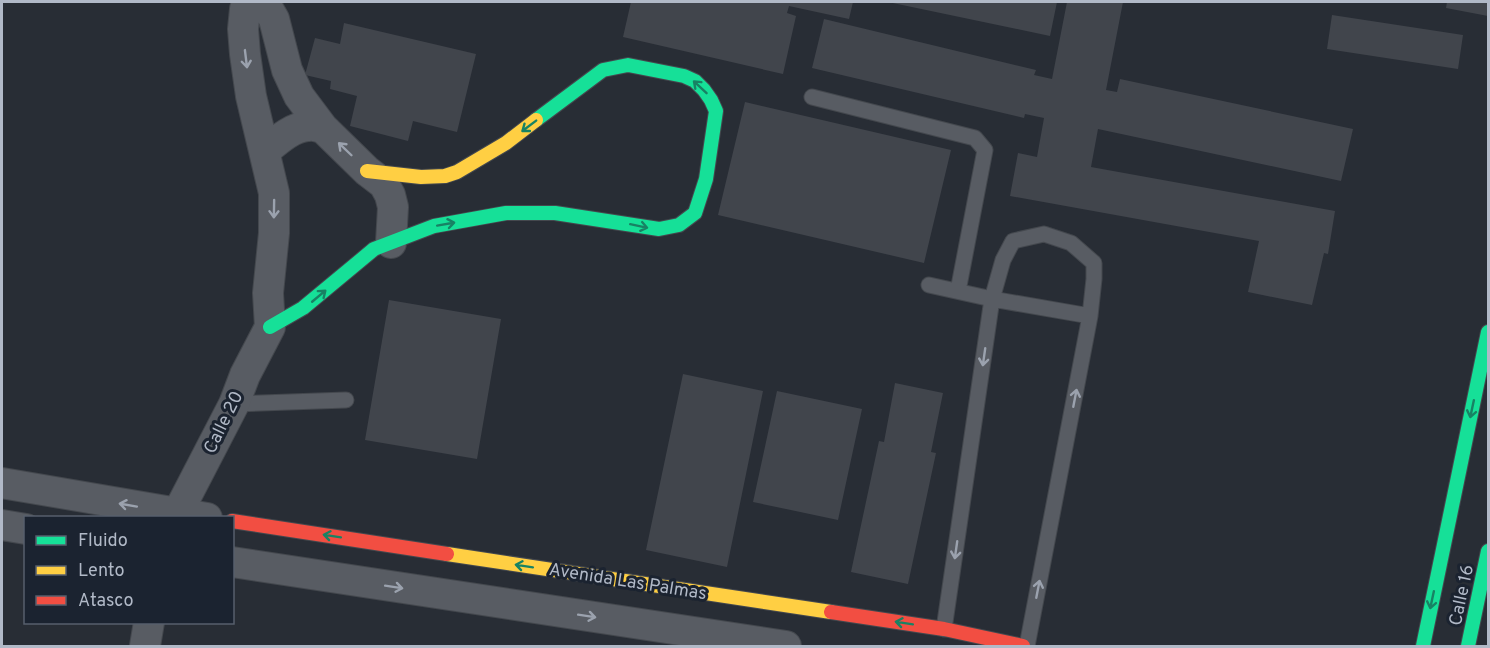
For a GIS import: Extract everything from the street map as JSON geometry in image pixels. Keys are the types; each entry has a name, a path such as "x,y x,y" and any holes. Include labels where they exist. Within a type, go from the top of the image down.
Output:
{"street":[{"path":"248,2 243,29 245,54 251,96 274,193 268,293 270,327 303,308 374,249 434,226 506,213 555,213 659,230 679,225 695,213 706,179 716,111 711,100 695,81 684,76 628,64 603,70 506,142 457,172 445,176 420,177 367,171"},
{"path":"264,2 274,19 287,70 299,96 323,128 367,171 384,184 390,195 393,207 390,243"},
{"path":"265,151 296,130 308,126 323,128"},
{"name":"Calle 20","path":"177,515 234,404 245,375 270,327"},
{"path":"1423,646 1488,332"},
{"path":"2,483 177,515"},
{"name":"Avenida Las Palmas","path":"234,521 944,629 1025,646"},
{"path":"2,525 24,529"},
{"name":"Calle 16","path":"1468,646 1488,551"},
{"path":"234,562 786,646"},
{"path":"145,646 149,624"}],"lane":[{"path":"812,97 975,138 985,150 958,291"},
{"path":"944,629 992,299 1003,260 1012,241 1044,234 1071,243 1094,263 1094,279 1090,316 1025,646"},
{"path":"929,285 992,299 1090,316"},
{"path":"234,404 346,400"}],"building":[{"path":"631,2 853,2 849,19 789,6 787,13 796,16 783,74 623,37"},
{"path":"888,2 1057,2 1050,36"},
{"path":"1067,2 1123,2 1106,90 1117,92 1120,79 1353,129 1341,181 1098,129 1091,167 1335,211 1328,254 1324,253 1312,305 1248,292 1259,241 1010,196 1018,153 1037,157 1044,118 1025,114 1024,118 812,68 824,19 1036,70 1034,75 1052,79"},
{"path":"1447,2 1488,2 1488,16 1446,8"},
{"path":"1332,15 1463,35 1458,69 1327,49"},
{"path":"344,23 476,54 457,132 413,121 408,141 350,126 357,96 330,89 331,81 305,75 315,38 340,44"},
{"path":"745,102 951,150 924,263 718,215"},
{"path":"389,300 501,319 477,459 365,440"},
{"path":"683,374 763,391 727,567 646,550"},
{"path":"895,383 943,393 931,452 936,453 908,584 851,572 879,441 884,442"},
{"path":"777,391 862,409 838,520 753,502"}],"traffic: fast":[{"path":"270,327 303,308 374,249 434,226 506,213 555,213 659,229 679,225 695,213 706,179 716,111 711,100 695,81 684,76 628,65 603,70 536,120"},
{"path":"1423,646 1488,332"},
{"path":"1468,646 1488,551"}],"traffic: slow":[{"path":"367,171 421,177 445,176 457,172 506,143 536,120"},
{"path":"447,554 831,612"}],"traffic: jam":[{"path":"234,521 447,554"},
{"path":"831,612 944,629 1023,646"}]}
